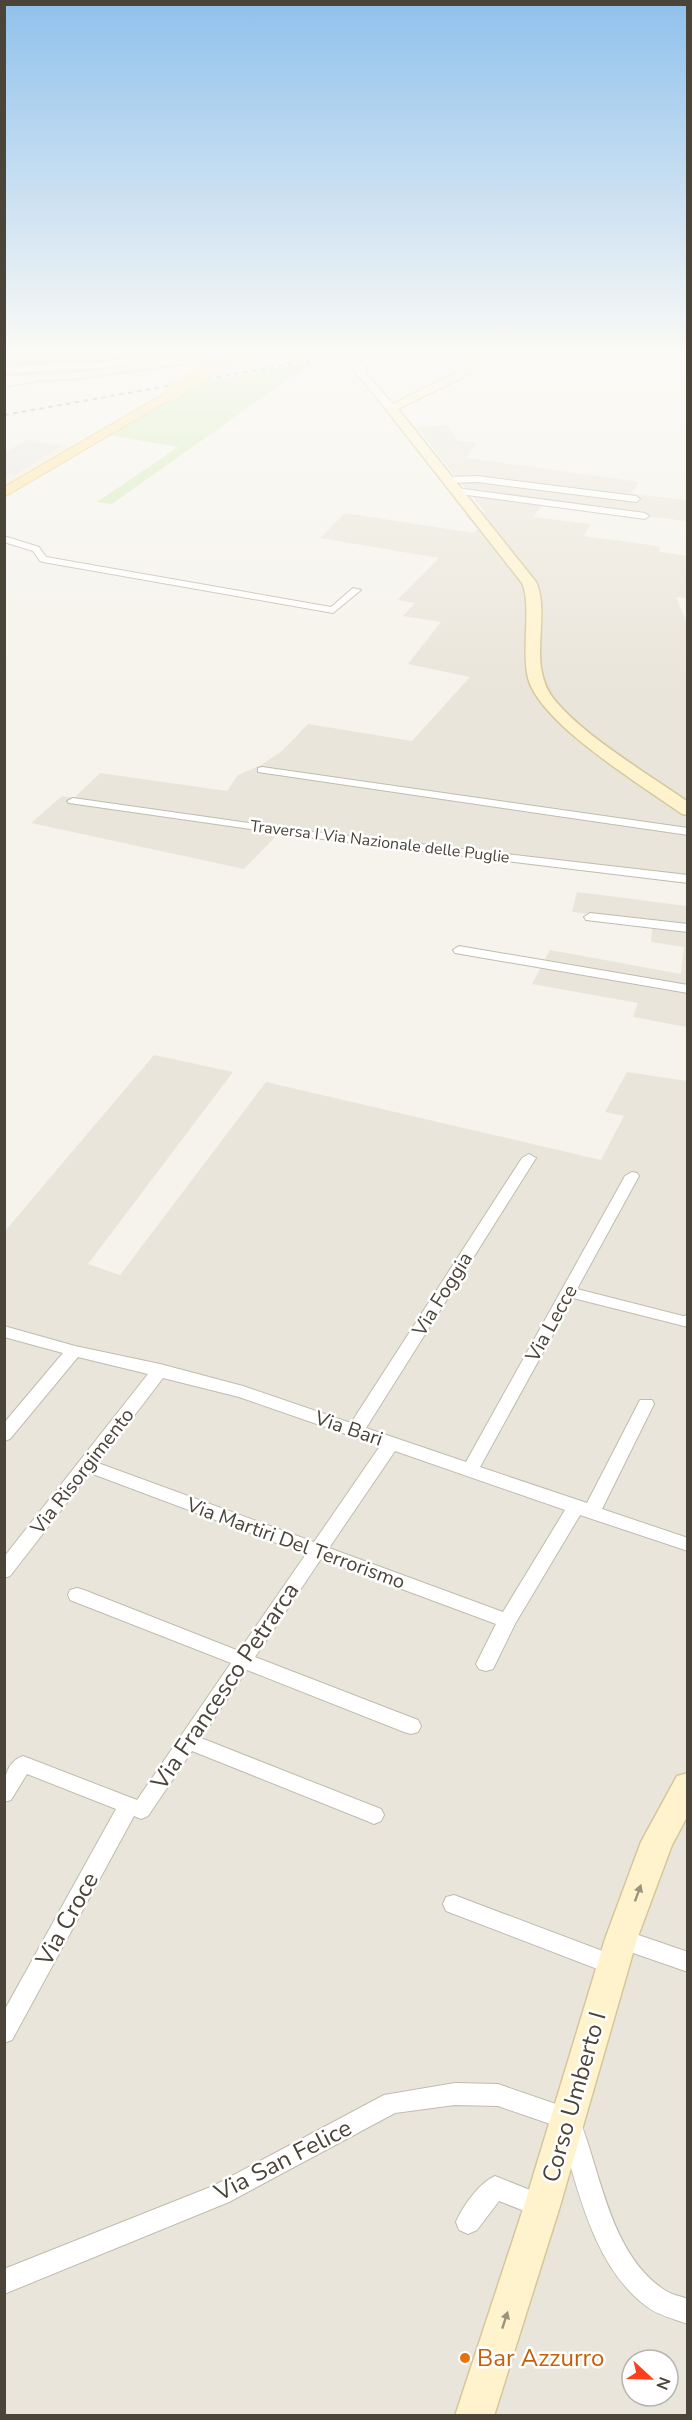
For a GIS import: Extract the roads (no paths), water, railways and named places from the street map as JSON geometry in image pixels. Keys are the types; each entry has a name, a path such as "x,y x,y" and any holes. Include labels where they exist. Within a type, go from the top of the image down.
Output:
{"main road":[{"path":"4,493 53,464"},
{"path":"435,464 529,582 534,593 535,675 546,702 600,747 687,810"},
{"name":"Corso Umberto I","path":"474,2415 542,2206 617,1952 657,1842 687,1785"}],"street":[{"path":"452,485 477,479 636,499"},
{"path":"452,485 645,516"},
{"path":"4,538 36,549 43,559 333,610 356,590"},
{"path":"262,770 687,832"},
{"name":"Traversa I Via Nazionale delle Puglie","path":"73,801 306,834 687,879"},
{"path":"590,917 687,928"},
{"path":"459,950 687,989"},
{"name":"Via Foggia","path":"355,1431 529,1158"},
{"name":"Via Lecce","path":"470,1470 632,1176"},
{"path":"568,1292 686,1322 687,1320"},
{"name":"Via Bari","path":"4,1331 74,1352 160,1370 243,1392 687,1545"},
{"path":"4,1435 74,1352"},
{"name":"Via Risorgimento","path":"4,1571 160,1370"},
{"path":"486,1664 507,1621 583,1509 646,1404"},
{"name":"Via Francesco Petrarca","path":"135,1808 188,1741 391,1443"},
{"name":"Via Martiri Del Terrorismo","path":"86,1465 507,1621"},
{"path":"77,1595 411,1726"},
{"path":"188,1741 374,1815"},
{"path":"4,1794 23,1764 135,1808"},
{"name":"Via Croce","path":"4,2033 135,1808"},
{"path":"454,1904 498,1923 617,1952 687,1962"},
{"name":"Via San Felice","path":"4,2282 221,2194 392,2103 455,2094 498,2095 568,2119"},
{"path":"568,2119 608,2239 631,2277 655,2298 687,2312"},
{"path":"468,2222 495,2188 542,2206"}],"place":[{"name":"Bar Azzurro","path":"465,2358"}]}
